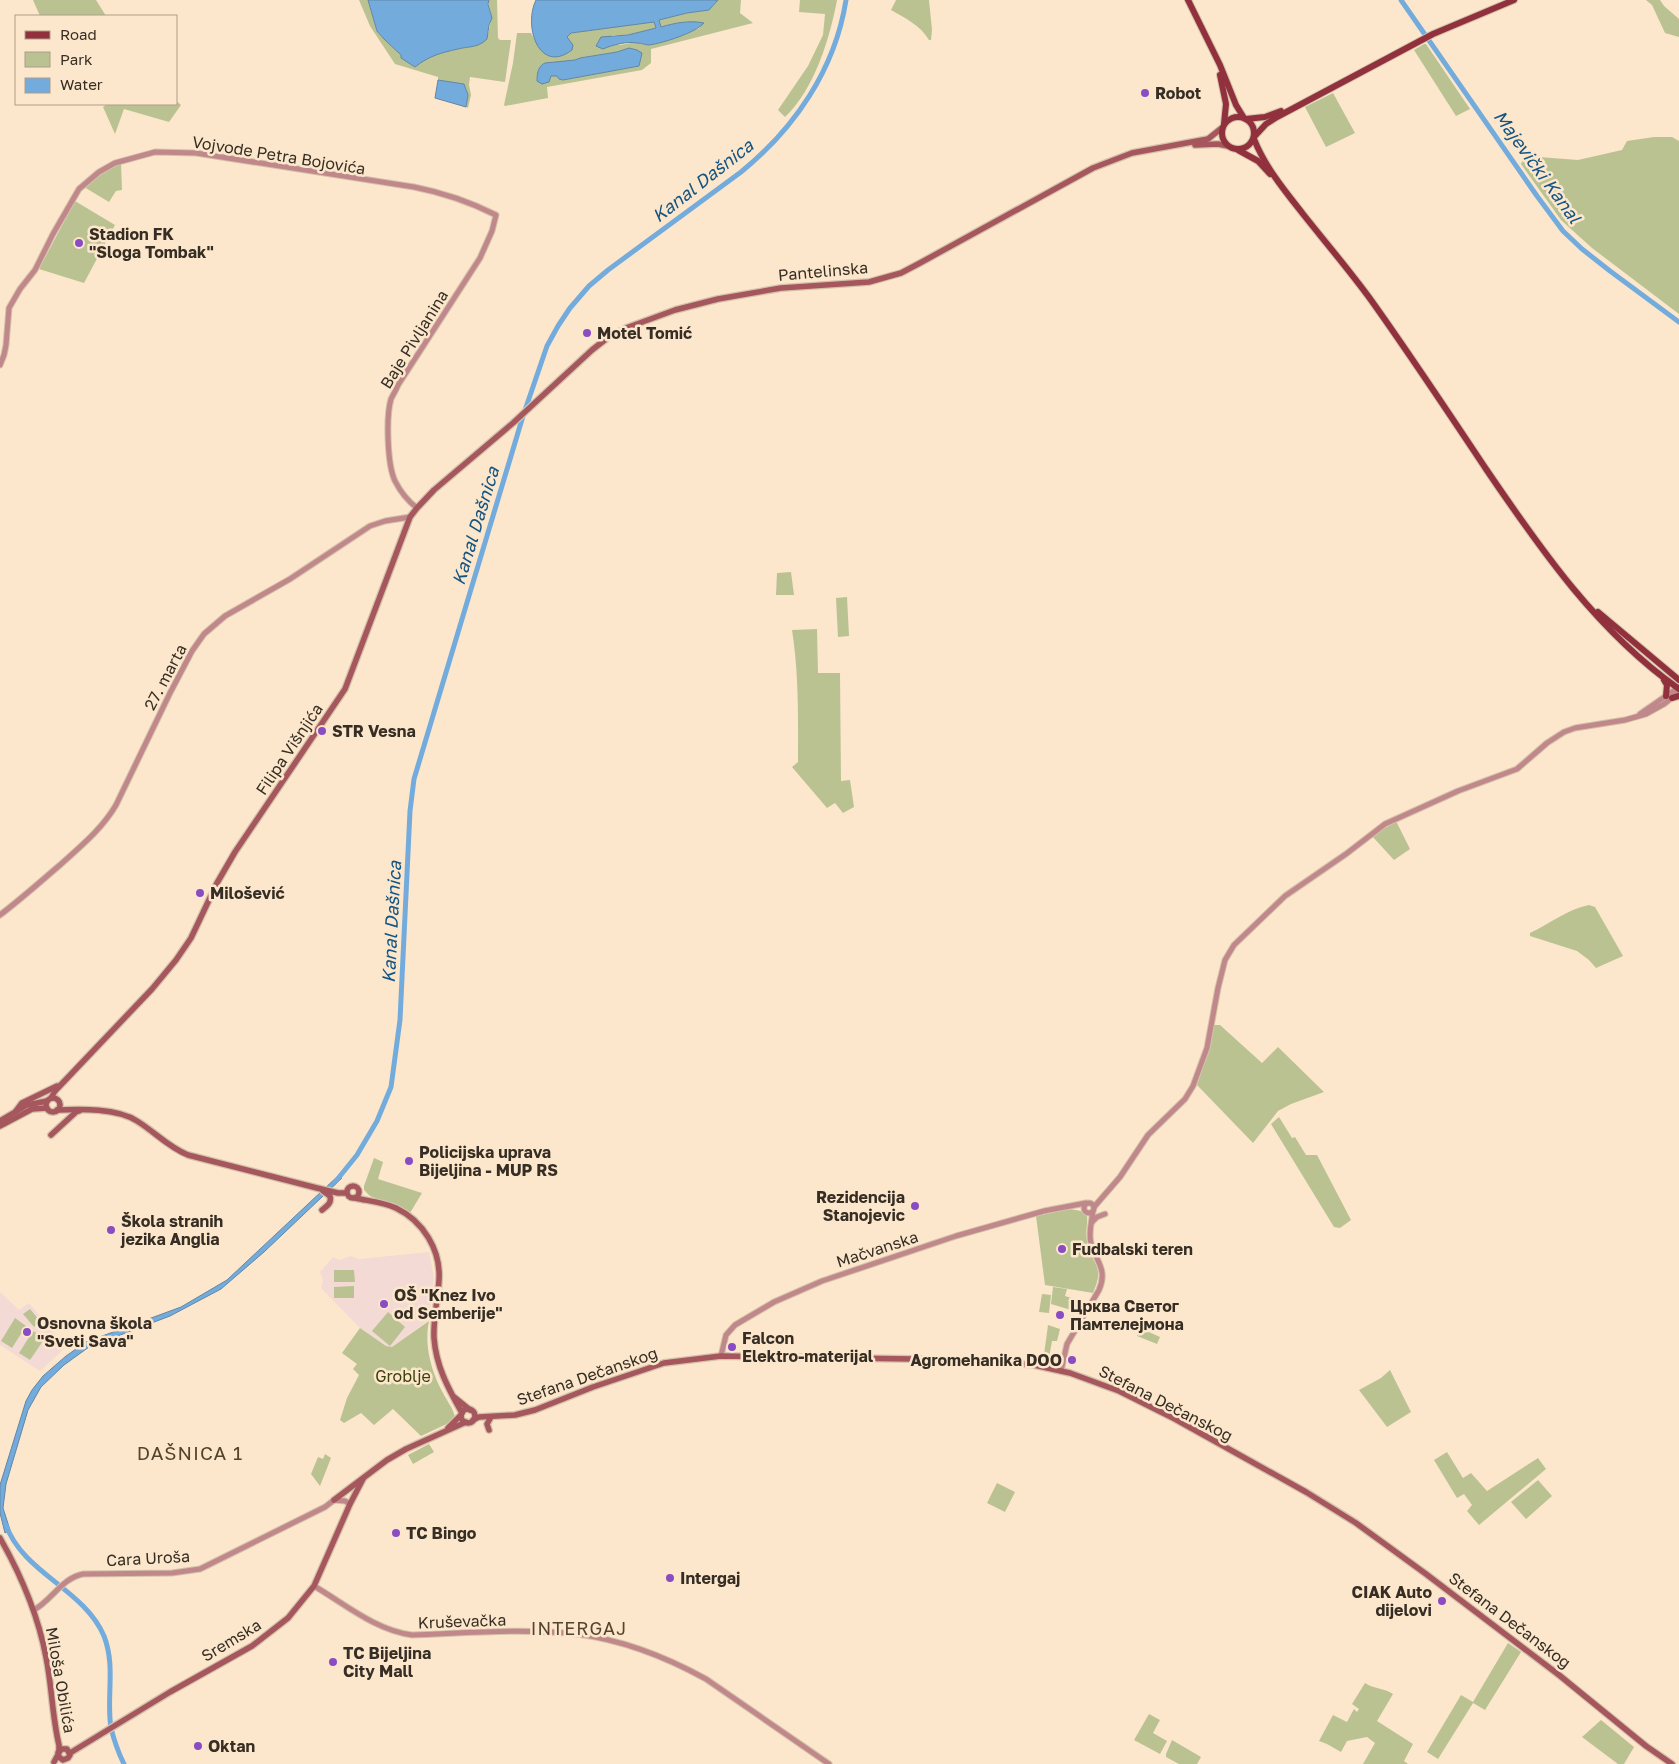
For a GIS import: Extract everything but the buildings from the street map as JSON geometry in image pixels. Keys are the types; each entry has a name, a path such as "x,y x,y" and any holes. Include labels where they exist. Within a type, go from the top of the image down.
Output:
{"main road":[{"path":"1188,0 1220,65 1236,105 1245,119 1253,126 1254,138 1259,152 1282,187"},
{"path":"1237,150 1247,147 1266,124 1301,104 1433,34 1514,0"},
{"path":"1212,52 1224,93 1226,110 1223,137 1228,146"},
{"path":"1170,146 1208,139 1231,119 1265,117 1301,104"},
{"path":"1170,146 1218,144 1228,146 1258,161 1282,187 1370,299 1550,560 1614,634 1679,690 1669,697 1667,685 1660,675"},
{"name":"Pantelinska","path":"513,424 570,368 600,343 641,322 683,308 740,294 781,288 859,284 890,277 920,263 1093,168 1132,153 1170,146"},
{"name":"Filipa Višnjića","path":"64,1083 176,960 191,938 217,883 235,852 345,689 410,518 440,484 513,424"},
{"path":"1587,603 1677,678"},
{"path":"47,1108 64,1083"},
{"path":"16,1111 22,1103 64,1083"},
{"path":"53,1100 60,1106 58,1110"},
{"path":"2,1120 27,1106 53,1100 74,1109"},
{"path":"0,1126 32,1109 47,1108 52,1111 82,1109 129,1116 169,1146 188,1155 330,1193 347,1191 351,1186 355,1186 376,1203"},
{"path":"51,1135 76,1112 82,1109"},
{"path":"347,1191 349,1197 394,1208 408,1216 422,1228 433,1247 439,1276 434,1330 435,1348 441,1371 462,1419 466,1422"},
{"path":"355,1198 360,1191"},
{"path":"322,1210 331,1202 330,1193"},
{"name":"Stefana Dečanskog","path":"500,1417 538,1410 593,1387 656,1365 721,1356 981,1360 1022,1364 1061,1371 1092,1380 1119,1391 1175,1419 1306,1492 1356,1523 1559,1674 1646,1746 1672,1764"},
{"path":"451,1394 471,1410 474,1414 473,1420"},
{"path":"442,1432 453,1425 466,1409 500,1417"},
{"path":"334,1500 402,1451 479,1417 500,1417"},
{"path":"489,1430 487,1424 491,1417"},
{"name":"Sremska","path":"53,1763 64,1752 76,1749 195,1677 252,1646 288,1618 314,1586 363,1479"},
{"name":"Miloša Obilića","path":"0,1538 34,1610 46,1656 64,1752"}],"street":[{"name":"Vojvode Petra Bojovića","path":"0,365 6,345 9,308 20,289 35,270 74,196 86,182 99,172 124,160 155,152 208,154 441,192 466,200 496,215"},
{"name":"Baje Pivljanina","path":"417,508 408,500 394,480 388,424 391,399 408,369 480,258 492,231 496,215"},
{"name":"27. marta","path":"0,915 80,848 107,819 116,805 192,651 209,629 225,616 283,583 370,526 385,520 410,518"},
{"path":"1061,1371 1067,1344 1099,1290 1102,1281 1101,1266 1091,1243 1089,1208 1120,1177 1148,1135 1185,1099 1207,1048 1218,988 1228,955 1234,945 1286,896 1346,854 1375,830 1396,818 1458,791 1517,769 1547,743 1564,732 1575,728 1635,718 1669,697"},
{"name":"Mačvanska","path":"721,1356 726,1335 735,1325 774,1302 822,1281 956,1236 1069,1206 1089,1208"},
{"path":"1091,1225 1097,1217 1105,1214"},
{"path":"334,1500 345,1501 350,1504"},
{"name":"Cara Uroša","path":"34,1610 74,1576 83,1574 172,1573 200,1569 325,1507 334,1500"},
{"name":"Kruševačka","path":"314,1586 377,1625 402,1634 540,1632 583,1636 645,1651 691,1670 706,1679 829,1764"}],"shaded area":[{"name":"OŠ \"Knez Ivo od Semberije\"","path":"429,1252 434,1277 429,1320 392,1347 386,1346 360,1328 321,1288 323,1280 320,1272 333,1257 339,1260 351,1256 359,1259"},
{"name":"Osnovna škola \"Sveti Sava\"","path":"0,1292 19,1310 29,1303 66,1347 40,1371 0,1345"}],"green space":[{"path":"33,0 96,0 105,15 40,15"},
{"path":"359,0 368,0 377,31 415,67 426,58 438,53 473,46 489,32 491,16 489,0 497,0 498,38 500,40 511,40 505,82 470,77 471,95 468,108 466,107 468,95 464,84 438,80 438,77 395,64 370,26"},
{"path":"718,0 741,0 740,13 753,23 651,49 651,63 642,70 547,87 548,98 504,105 517,33 531,33 538,46 567,37 571,33 654,21 656,28 628,35 612,35 613,44 620,45 637,42 646,45 700,28 697,22 678,23 661,27 659,20 709,10","holes":["629,48 638,66 563,80 557,76 551,76 580,58 617,52"]},
{"path":"800,0 837,0 830,31 819,63 804,93 785,117 778,110 808,66 823,35 825,14 799,12"},
{"path":"896,0 929,0 931,40 912,22 891,10"},
{"path":"1646,0 1660,0 1679,19 1679,37 1665,33 1652,5"},
{"path":"1426,44 1470,109 1456,116 1414,50"},
{"path":"1333,93 1355,133 1326,147 1305,107"},
{"path":"178,103 181,105 169,122 124,109 115,134 103,107 106,105 178,105"},
{"path":"1654,137 1672,137 1679,141 1679,314 1592,248 1561,220 1521,164 1526,156 1578,160 1622,150 1627,141"},
{"path":"121,163 122,190 116,191 109,202 84,187 98,176"},
{"name":"Stadion FK \"Sloga Tombak\"","path":"75,201 115,225 84,283 39,269"},
{"path":"791,572 794,595 776,595 777,573"},
{"path":"847,597 849,636 838,637 836,598"},
{"path":"817,629 818,673 840,673 841,781 850,780 854,807 843,813 835,803 827,808 792,767 798,762 798,729 797,680 792,630"},
{"path":"1396,821 1410,849 1394,860 1372,836"},
{"path":"1589,905 1595,907 1623,956 1596,968 1577,951 1530,936 1530,933 1566,913"},
{"path":"1214,1025 1220,1025 1262,1063 1278,1047 1324,1092 1291,1104 1278,1111 1253,1143 1197,1085 1211,1042"},
{"path":"1279,1117 1292,1138 1295,1137 1306,1155 1317,1155 1351,1220 1340,1228 1334,1227 1271,1124"},
{"path":"374,1158 383,1162 378,1179 422,1193 410,1213 370,1196 364,1190"},
{"name":"Fudbalski teren","path":"1070,1209 1081,1211 1087,1216 1087,1241 1098,1270 1097,1283 1093,1293 1045,1285 1036,1216"},
{"path":"334,1270 354,1270 355,1282 334,1282"},
{"path":"354,1286 354,1298 334,1298 334,1287"},
{"path":"1053,1287 1067,1289 1065,1296 1075,1299 1071,1310 1051,1304"},
{"path":"1042,1294 1051,1295 1049,1313 1039,1312"},
{"path":"30,1309 40,1321 34,1327 23,1314"},
{"path":"388,1312 405,1327 390,1346 372,1331"},
{"path":"15,1318 26,1326 12,1348 1,1341"},
{"name":"Groblje","path":"429,1321 428,1349 439,1385 455,1417 451,1422 421,1436 393,1409 374,1425 361,1413 344,1423 340,1420 347,1398 359,1375 353,1369 357,1364 342,1353 360,1328 386,1346 392,1347"},
{"path":"1048,1325 1060,1329 1057,1341 1052,1341 1048,1363 1043,1362"},
{"path":"1140,1328 1160,1337 1157,1344 1137,1336"},
{"path":"33,1331 45,1338 30,1360 19,1353"},
{"path":"1390,1370 1411,1412 1387,1427 1359,1390 1381,1378"},
{"path":"429,1444 434,1452 413,1464 408,1455"},
{"path":"1447,1452 1463,1478 1471,1473 1487,1491 1538,1458 1546,1469 1479,1525 1467,1511 1472,1505 1464,1494 1457,1498 1434,1460"},
{"path":"325,1454 331,1458 320,1486 311,1474 318,1457 323,1459"},
{"path":"1538,1480 1552,1496 1526,1519 1511,1502"},
{"path":"997,1483 1015,1492 1005,1512 987,1503"},
{"path":"1508,1643 1521,1652 1485,1710 1473,1703 1438,1759 1427,1752 1461,1695 1473,1702"},
{"path":"1365,1683 1393,1694 1377,1721 1413,1744 1404,1761 1408,1764 1363,1764 1375,1743 1367,1737 1347,1741 1341,1752 1319,1741 1333,1715 1347,1722 1354,1709 1357,1712 1359,1709 1352,1704"},
{"path":"1149,1714 1160,1720 1153,1733 1167,1741 1160,1754 1134,1740"},
{"path":"1601,1720 1634,1747 1624,1764 1618,1764 1582,1737"},
{"path":"1172,1740 1201,1757 1197,1764 1179,1764 1166,1757"}],"water":[{"path":"368,0 489,0 488,4 492,18 487,39 484,42 435,55 415,67 401,58 401,55 377,31"},
{"path":"536,0 718,0 709,10 659,20 661,27 682,22 704,23 686,34 670,40 649,45 624,43 603,49 596,46 601,37 628,35 656,28 654,22 571,33 567,37 573,45 572,50 560,56 551,56 543,52 533,34 532,11"},
{"path":"629,48 642,53 639,66 563,80 557,76 551,76 549,82 542,84 537,81 539,68 545,63 575,60"},
{"path":"438,80 464,84 468,95 466,107 435,98"},
{"path":"339,1175 342,1178 264,1252 221,1289 170,1316 89,1347 64,1365 41,1387 28,1410 6,1484 3,1508 10,1530 5,1533 0,1513 0,1485 26,1401 43,1376 86,1342 181,1307 227,1280"}],"waterway":[{"name":"Kanal Dašnica","path":"336,1181 357,1155 377,1121 391,1087 400,1020 410,811 414,779 523,416 547,346 570,308 589,286 741,172 778,137 795,117 822,74 841,26 846,0"},
{"name":"Majevički Kanal","path":"1401,0 1563,231 1610,271 1679,322"},
{"name":"Kanal Dašnica","path":"6,1525 14,1542 26,1556 83,1606 95,1620 104,1636 108,1648 110,1671 109,1705 111,1728 124,1764"}],"place":[{"name":"Robot","path":"1145,93"},
{"name":"Stadion FK \"Sloga Tombak\"","path":"79,243"},
{"name":"Motel Tomić","path":"587,333"},
{"name":"STR Vesna","path":"322,731"},
{"name":"Milošević","path":"200,893"},
{"name":"Policijska uprava Bijeljina - MUP RS","path":"409,1161"},
{"name":"Rezidencija Stanojevic","path":"915,1206"},
{"name":"Škola stranih jezika Anglia","path":"111,1230"},
{"name":"Fudbalski teren","path":"1062,1249"},
{"name":"OŠ \"Knez Ivo od Semberije\"","path":"384,1304"},
{"name":"Црква Светог Памтелејмона","path":"1060,1315"},
{"name":"Osnovna škola \"Sveti Sava\"","path":"27,1332"},
{"name":"Falcon Elektro-materijal","path":"732,1347"},
{"name":"Agromehanika DOO","path":"1072,1360"},
{"name":"TC Bingo","path":"396,1533"},
{"name":"Intergaj","path":"670,1578"},
{"name":"CIAK Auto dijelovi","path":"1442,1601"},
{"name":"TC Bijeljina City Mall","path":"333,1662"},
{"name":"Oktan","path":"198,1746"}],"district":[{"name":"DAŠNICA 1","path":"190,1453"},
{"name":"INTERGAJ","path":"579,1629"}]}
